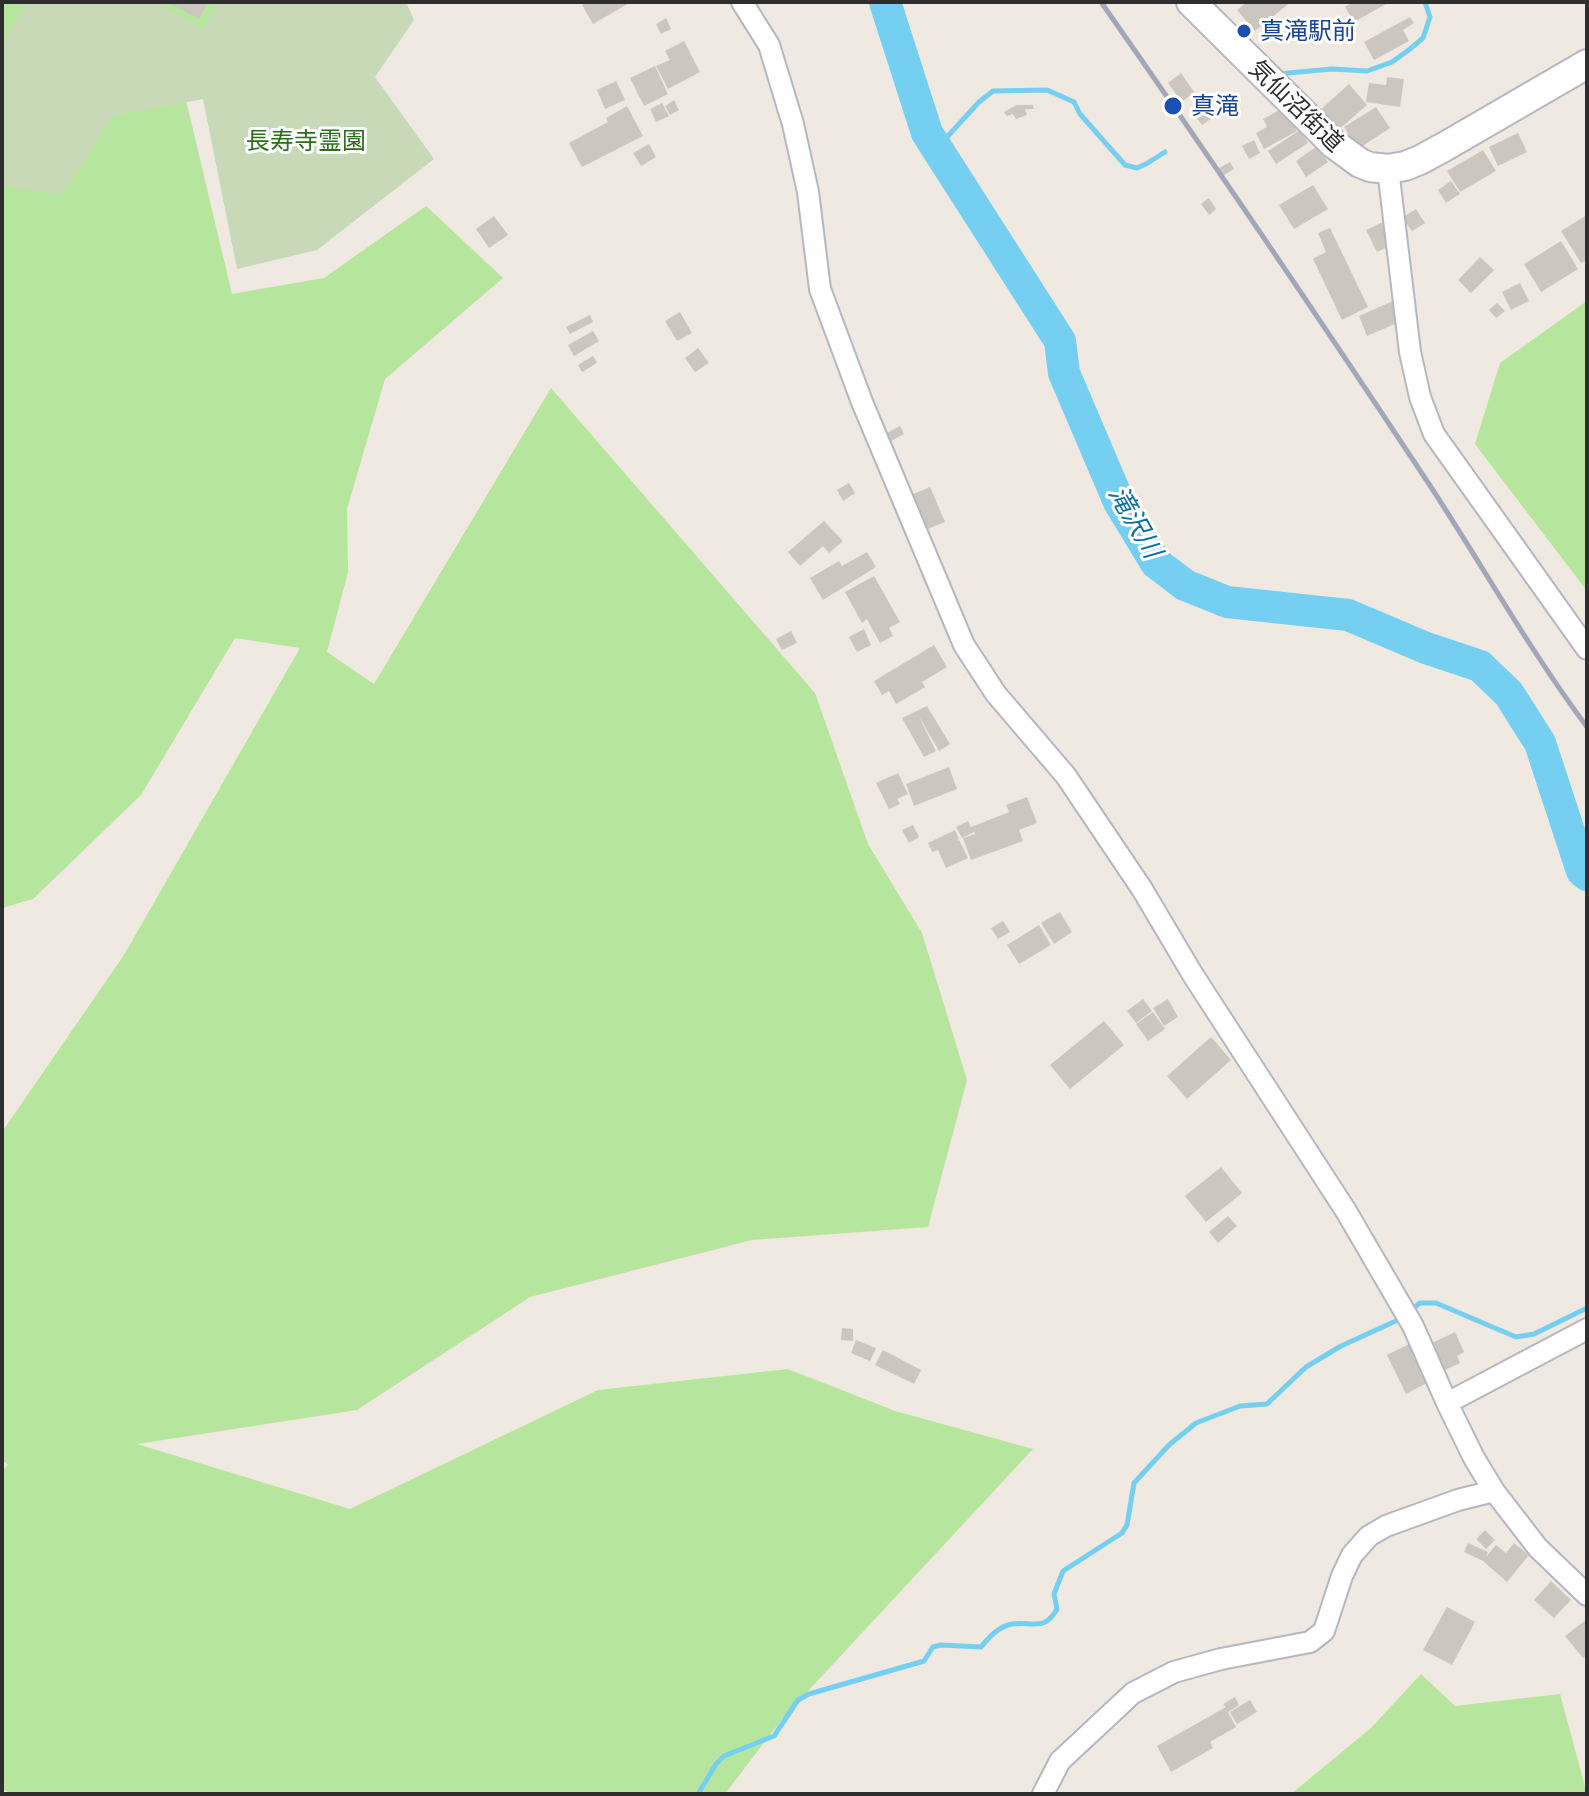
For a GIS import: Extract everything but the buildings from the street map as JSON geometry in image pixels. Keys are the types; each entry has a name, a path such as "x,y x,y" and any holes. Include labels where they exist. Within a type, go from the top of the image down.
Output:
{"street":[{"path":"742,2 769,45 793,124 808,192 820,289 862,402 964,645 996,694 1066,776 1142,889 1193,975 1346,1211 1413,1326 1447,1403 1494,1491 1538,1548 1587,1595"},
{"name":"気仙沼街道","path":"1191,2 1347,156 1370,167 1388,169"},
{"path":"1587,64 1420,160 1388,169 1410,352 1420,397 1434,434 1587,649"},
{"path":"1447,1403 1587,1329"},
{"path":"1043,1794 1060,1761 1133,1693 1174,1672 1221,1659 1310,1642 1324,1631 1342,1576 1352,1555 1369,1536 1386,1526 1429,1510 1494,1491"}],"green space":[{"path":"2,2 255,2 181,79 232,294 324,278 426,206 503,278 385,379 347,509 348,572 327,652 374,684 551,388 815,693 868,844 922,933 967,1080 928,1227 752,1240 530,1297 357,1410 137,1444 350,1509 598,1390 788,1369 895,1411 1033,1449 782,1719 725,1794 13,1794 2,1789 2,1470 8,1465 2,1460 2,1132 124,955 300,648 235,638 141,795 33,899 2,908"},
{"name":"長寿寺霊園","path":"28,2 156,2 203,29 218,2 406,2 414,20 375,77 434,159 317,250 237,269 203,99 113,116 62,195 2,186 2,43"},
{"path":"1587,301 1587,591 1475,444 1500,363"},
{"path":"1421,1674 1455,1706 1560,1694 1587,1794 1291,1794 1371,1728"}],"waterway":[{"name":"滝沢川","path":"885,2 927,133 1060,341 1064,373 1119,502 1156,563 1185,585 1227,602 1348,615 1426,648 1480,666 1509,694 1540,743 1582,871 1587,875"},
{"path":"1277,74 1332,69 1367,71 1392,62 1423,38 1430,17 1425,2"},
{"path":"945,161 947,137 993,91 1047,90 1074,102 1080,114 1125,165 1137,168 1165,152"},
{"path":"1411,1310 1420,1303 1436,1303 1516,1337 1534,1334 1587,1308"},
{"path":"698,1794 724,1756 774,1736 798,1700 809,1694 924,1661 933,1647 981,1647 995,1632 1007,1625 1047,1621 1057,1609 1054,1594 1063,1571 1122,1533 1127,1525 1134,1483 1169,1445 1196,1423 1240,1406 1267,1404 1306,1367 1403,1316"}],"railway":[{"path":"1101,2 1345,358 1587,727"}],"place":[{"name":"真滝駅前","path":"1244,31"},
{"name":"真滝","path":"1173,106"}]}
